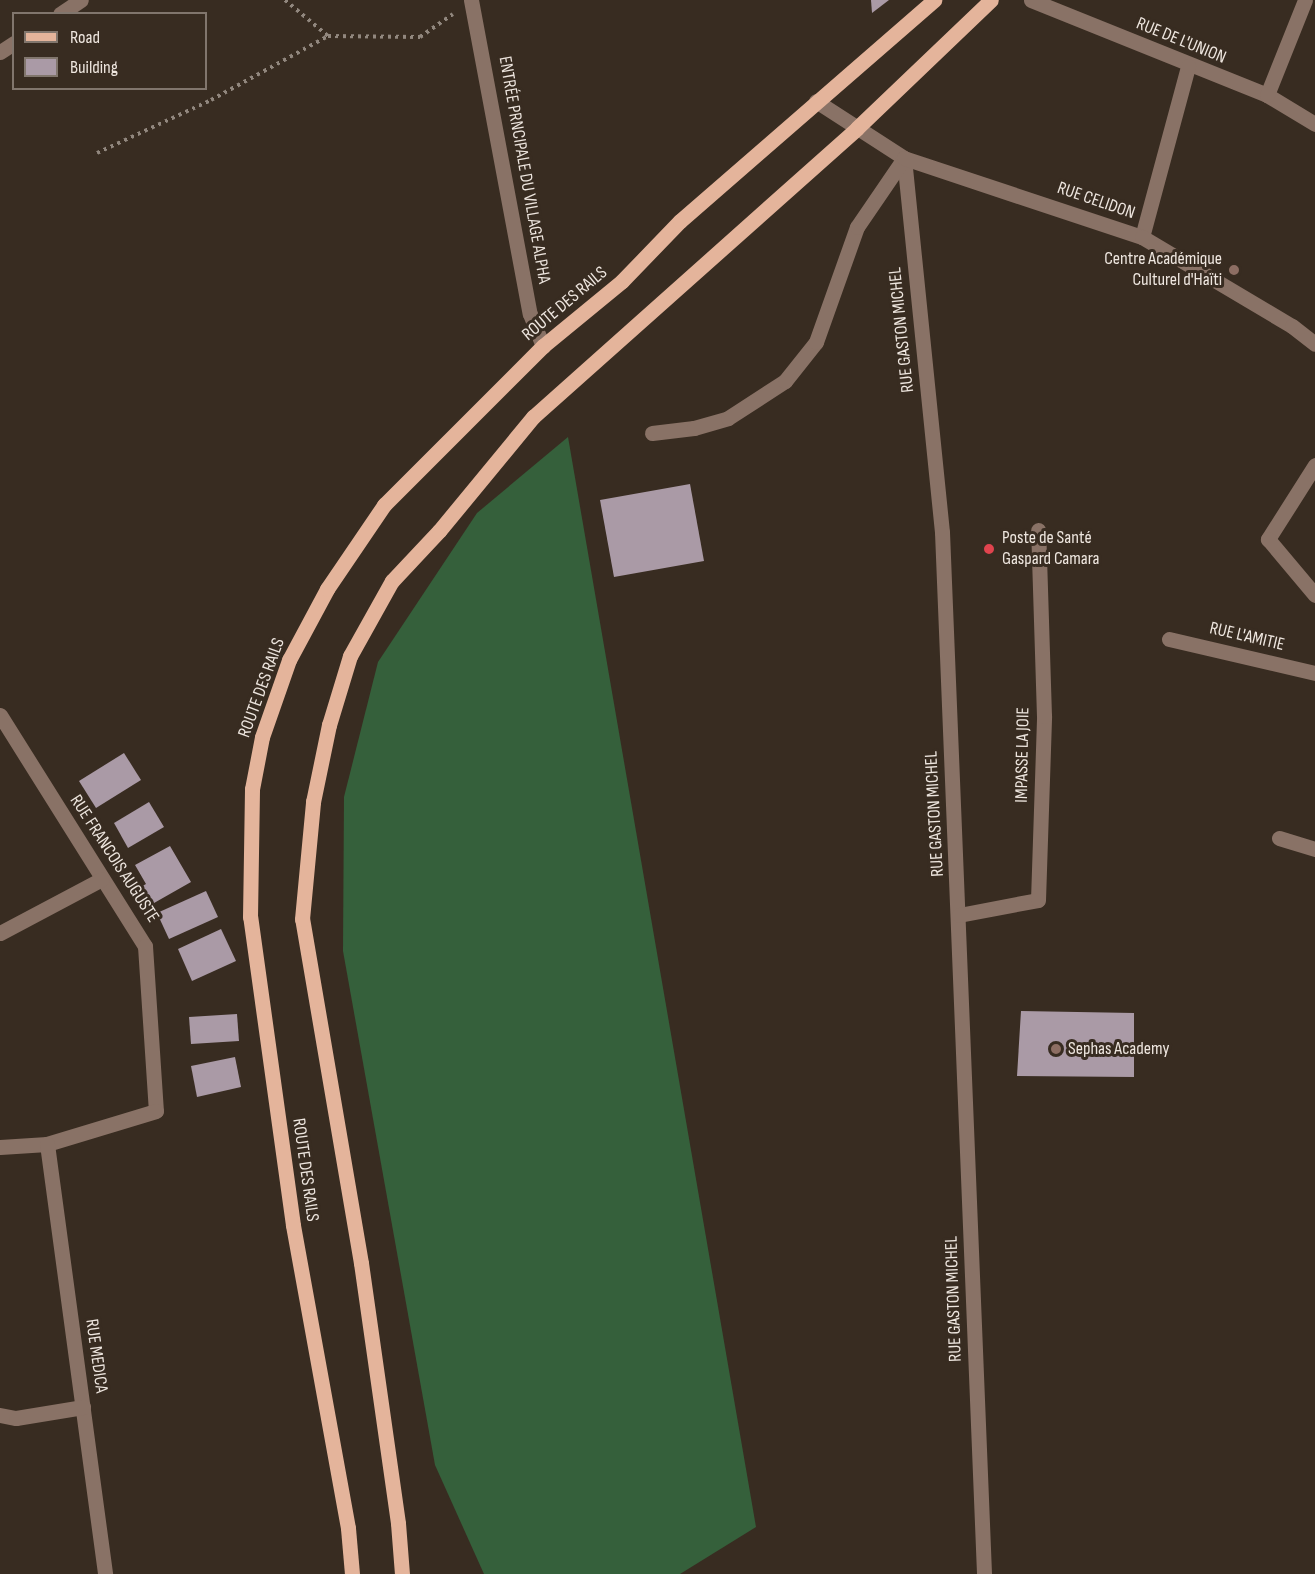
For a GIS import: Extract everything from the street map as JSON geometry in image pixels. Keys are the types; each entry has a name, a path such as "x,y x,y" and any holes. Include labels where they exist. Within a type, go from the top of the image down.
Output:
{"main road":[{"name":"ROUTE DES RAILS","path":"352,1574 348,1528 293,1225 250,917 252,789 262,737 289,660 327,589 384,505 543,346 622,281 680,221 934,0"},
{"name":"ROUTE DES RAILS","path":"402,1574 398,1523 361,1263 302,919 313,802 329,725 350,656 392,580 439,531 533,417 856,128 991,0"}],"street":[{"path":"63,12 81,0"},
{"name":"RUE DE L'UNION","path":"1030,0 1188,66 1267,96 1315,124"},
{"path":"1267,96 1305,0"},
{"name":"ENTRÉE PRNCIPALE DU VILLAGE ALPHA","path":"471,1 530,314 543,346"},
{"name":"RUE CELIDON","path":"904,158 1142,237 1188,66"},
{"path":"651,433 694,428 728,418 784,381 816,342 856,227 904,158 816,101"},
{"name":"RUE GASTON MICHEL","path":"904,158 942,532 984,1574"},
{"path":"1142,237 1292,326 1315,344"},
{"path":"1315,465 1268,539 1315,595"},
{"name":"IMPASSE LA JOIE","path":"959,915 1038,900 1044,716 1038,530"},
{"name":"RUE L'AMITIE","path":"1169,639 1315,673"},
{"name":"RUE FRANCOIS AUGUSTE","path":"0,715 145,946 156,1111 47,1144"},
{"path":"1280,838 1315,849"},
{"path":"0,933 102,879"},
{"path":"0,1147 47,1144"},
{"name":"RUE MEDICA","path":"47,1144 105,1574"},
{"path":"0,1415 16,1418 83,1407"}],"path":[{"path":"285,0 328,36"},
{"path":"97,153 211,100 328,36 420,37 471,1"}],"green space":[{"path":"568,437 756,1527 680,1574 484,1574 435,1465 343,951 344,797 378,662 477,513"}],"building":[{"path":"871,0 889,0 872,13"},
{"path":"690,484 704,561 614,577 600,500"},
{"path":"124,753 141,780 96,808 79,781"},
{"path":"149,802 164,827 128,848 114,823"},
{"path":"170,846 191,882 147,907 137,889 146,884 135,865"},
{"path":"206,891 218,917 169,939 157,913"},
{"path":"221,929 236,961 192,981 178,949"},
{"path":"1021,1011 1134,1013 1134,1077 1017,1076"},
{"path":"237,1014 239,1041 191,1044 189,1017"},
{"path":"235,1057 241,1087 197,1097 191,1066"}],"place":[{"name":"Centre Académique Culturel d'Haïti","path":"1234,270"},
{"name":"Poste de Santé Gaspard Camara","path":"989,549"},
{"name":"Sephas Academy","path":"1056,1049"}]}
